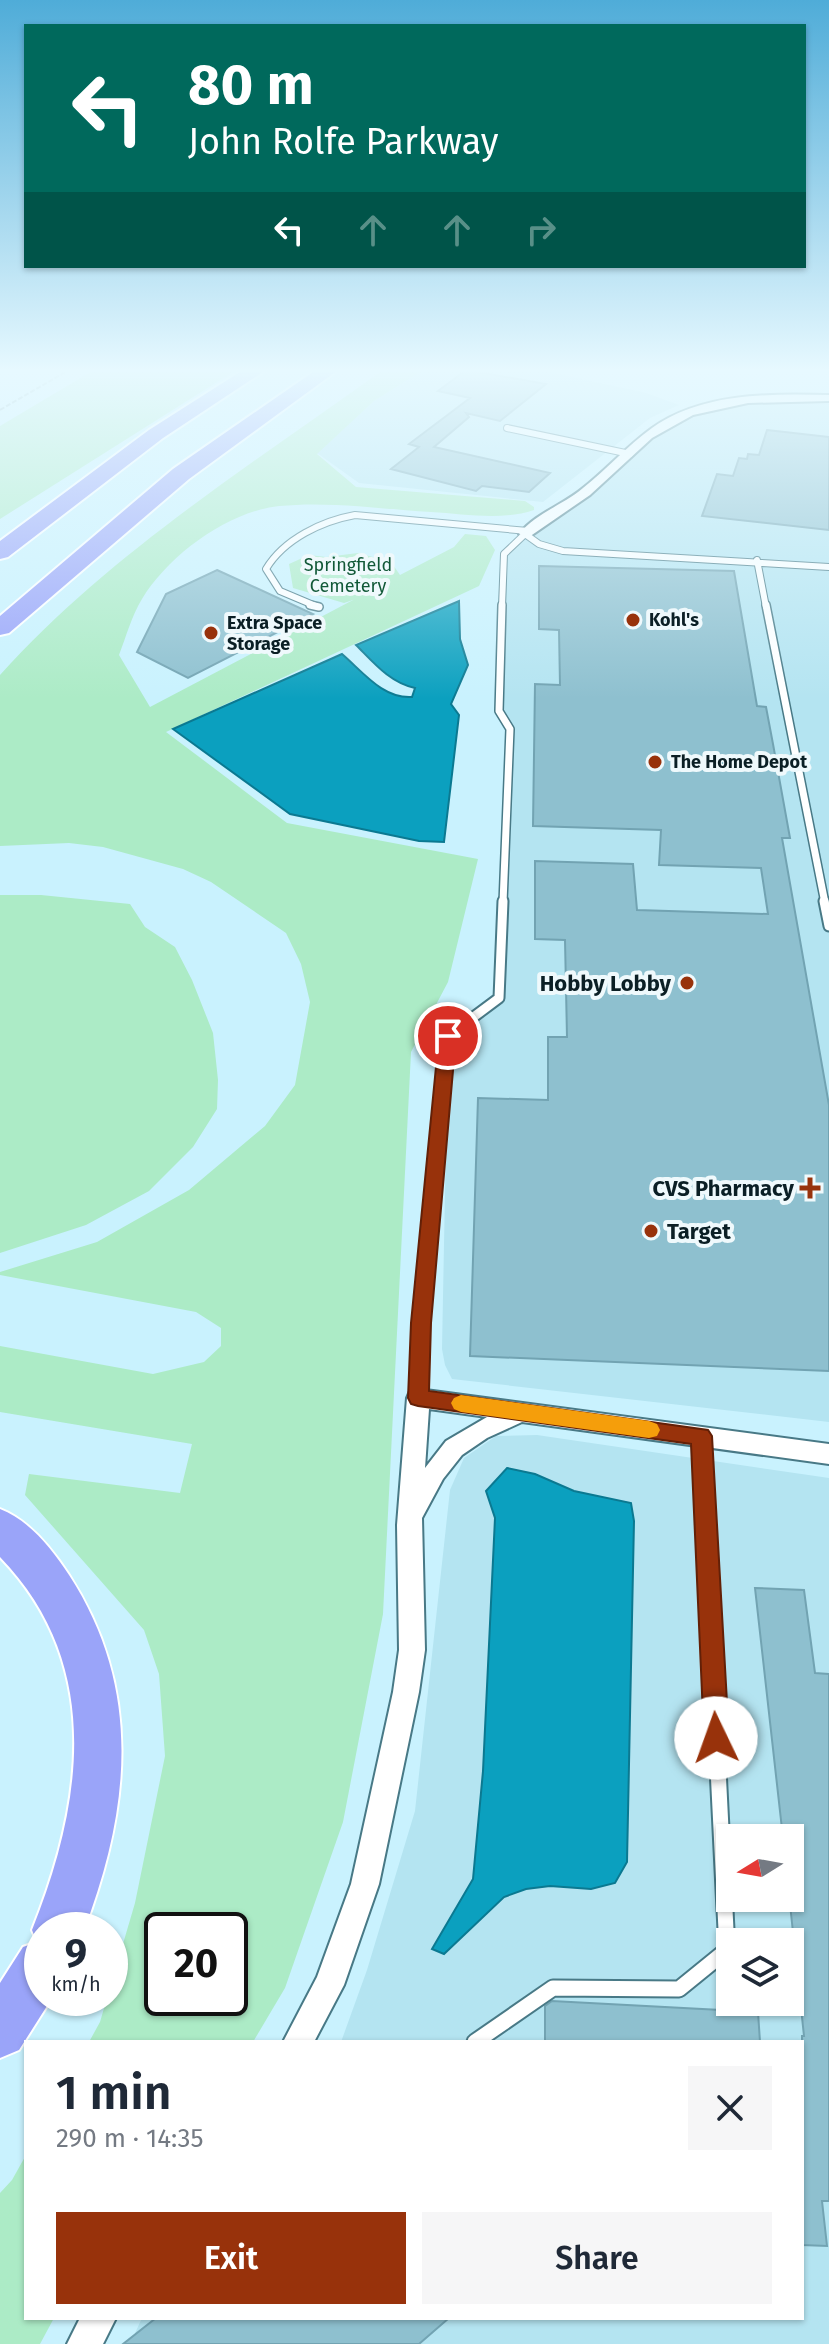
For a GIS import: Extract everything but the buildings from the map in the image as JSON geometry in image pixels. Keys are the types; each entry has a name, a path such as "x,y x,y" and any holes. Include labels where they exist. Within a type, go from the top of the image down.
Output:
{"highway":[{"path":"0,552 94,479"},
{"path":"0,628 175,479"},
{"path":"0,544 33,524"},
{"path":"0,1528 42,1568 67,1609 86,1650 97,1696 100,1747 98,1797 87,1854 65,1912"},
{"path":"0,2031 24,1994"}],"street":[{"path":"526,532 600,479"},
{"path":"301,2040 329,1985 365,1884 389,1779 412,1650 409,1525 418,1398 829,1454"},
{"path":"409,1525 436,1465 457,1443 518,1412"},
{"path":"84,2344 98,2320"}],"lane":[{"path":"319,607 282,595 273,587 266,569 276,551 339,517 355,515 526,532 539,544 563,551 757,560 829,567"},
{"path":"418,1398 421,1323 448,1036 499,998 510,729 499,711 504,554 526,532"},
{"path":"757,560 829,926"},
{"path":"478,2040 553,1988 679,1989 727,1950 701,1436"}],"shaded area":[{"path":"354,479 572,479 543,502 359,483"},
{"path":"597,479 829,479 829,1422 452,1379 445,1365 442,1349 448,1036 499,998 510,729 499,711 504,554"},
{"path":"537,1435 829,1478 829,2344 130,2344 141,2320 804,2320 804,2040 342,2040 367,1970 415,1811 450,1490 464,1458 496,1436"}],"green space":[{"path":"0,479 63,479 0,519"},
{"name":"Springfield Cemetery","path":"228,479 347,479 356,487 525,501 534,507 534,510 496,516 317,504 279,506 239,517 201,538 167,567 138,605 119,655 150,707 353,600 344,603 293,588 289,564 309,555 326,557 358,553 391,562 400,575 454,547 465,534 486,536 495,550 479,586 166,732 287,823 478,859 448,982 411,1052 383,1614 343,1822 285,1988 254,2040 90,2040 102,2016 128,2016 128,1927 165,1756 159,1674 144,1630 25,1495 29,1474 180,1493 192,1444 0,1412 0,1346 153,1374 204,1362 221,1346 221,1328 196,1312 0,1275 0,1272 97,1242 189,1190 265,1126 295,1085 310,1002 301,964 286,933 211,882 183,869 103,847 69,843 0,846 0,675 42,631 134,550"},
{"path":"0,895 41,895 130,904 145,927 175,947 192,980 213,1033 218,1080 217,1109 193,1147 149,1191 86,1225 0,1253"},
{"path":"24,2159 24,2320 53,2320 40,2344 0,2344 0,2193 12,2180"}],"water":[{"path":"459,601 460,639 468,665 451,704 459,715 444,842 419,841 290,814 173,729 342,654 383,689 392,694 412,697 415,688 390,677 356,645"},
{"path":"507,1468 535,1474 574,1491 631,1503 634,1521 627,1862 615,1883 591,1889 550,1886 526,1889 504,1897 444,1954 432,1949 473,1879 483,1771 495,1518 486,1491"}],"slow traffic":[{"path":"461,1403 649,1430"}],"place":[{"name":"Kohl's","path":"633,620"},
{"name":"Extra Space Storage","path":"211,633"},
{"name":"The Home Depot","path":"655,762"},
{"name":"Hobby Lobby","path":"687,983"},
{"name":"CVS Pharmacy","path":"810,1188"},
{"name":"Target","path":"651,1231"}],"route":[{"path":"448,1036 421,1323 418,1398 701,1436 716,1738"}]}
